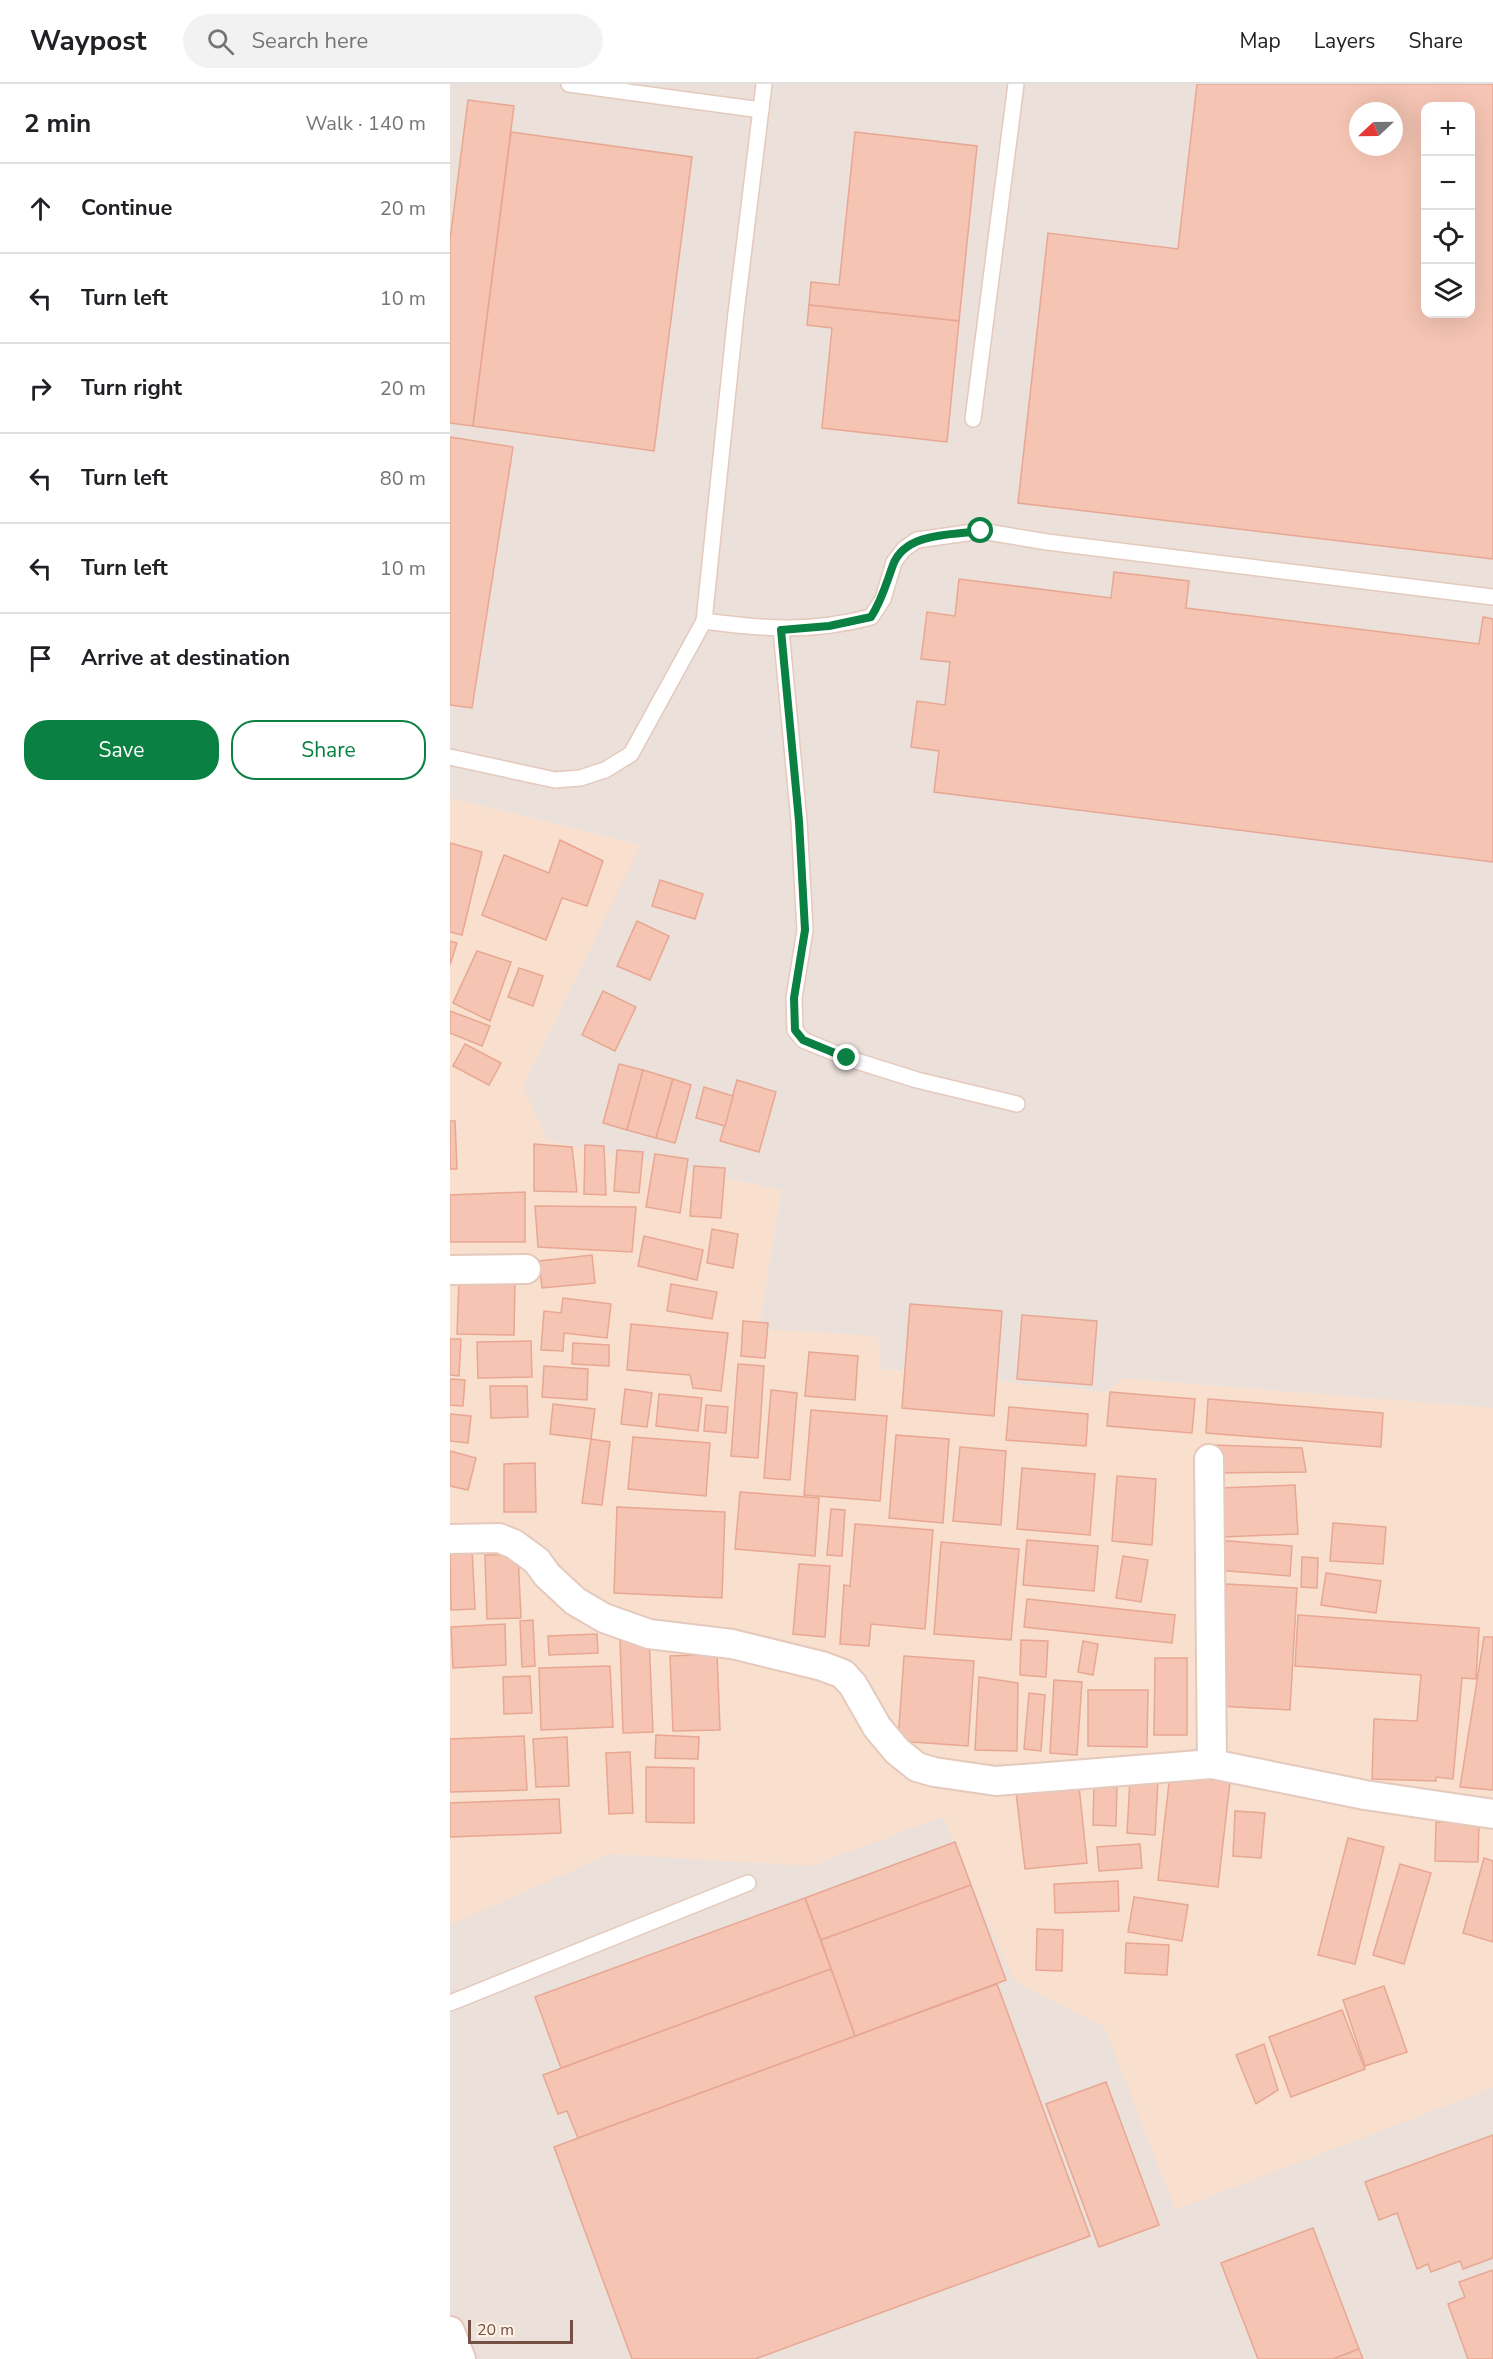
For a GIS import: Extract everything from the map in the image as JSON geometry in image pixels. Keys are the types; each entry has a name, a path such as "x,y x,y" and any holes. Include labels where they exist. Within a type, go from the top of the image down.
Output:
{"street":[{"path":"450,1270 526,1269"},
{"path":"1209,1459 1212,1764"},
{"path":"450,1539 499,1538 514,1544 537,1561 547,1575 575,1601 604,1618 650,1634 732,1644 822,1666 843,1674 853,1685 877,1727 897,1751 917,1767 934,1772 996,1781 1212,1764 1365,1795 1493,1814"},
{"path":"450,2331 461,2359"}],"lane":[{"path":"569,84 761,110"},
{"path":"450,758 555,780 580,778 605,770 631,754 704,621 736,314 764,84"},
{"path":"973,419 1016,84"},
{"path":"704,621 781,630 829,626 871,617 883,599 894,562 904,549 917,540 981,531 1493,597"},
{"path":"781,630 799,821 805,930 794,998 795,1030 803,1040 847,1058 917,1080 1017,1104"},
{"path":"450,2003 748,1883"}],"shaded area":[{"path":"450,84 1493,84 1493,1408 1122,1378 1105,1392 880,1369 878,1336 759,1329 781,1190 547,1140 523,1086 641,845 450,798"},
{"path":"450,798 642,845 523,1086 547,1140 781,1190 759,1329 878,1336 880,1369 1104,1392 1122,1378 1493,1408 1493,2359 450,2359"},
{"path":"943,1817 1014,1981 1105,2028 1175,2210 1493,2088 1493,2359 450,2359 450,1925 610,1854 811,1866"}],"building":[{"path":"1197,84 1493,84 1493,559 1018,503 1048,233 1178,249"},
{"path":"468,100 514,106 473,426 450,423 450,240"},
{"path":"511,132 692,157 654,451 473,426"},
{"path":"855,132 977,146 959,321 809,305 811,282 839,285"},
{"path":"809,305 959,321 947,442 822,428 832,328 807,325"},
{"path":"450,437 513,447 472,708 450,705"},
{"path":"1114,572 1189,581 1186,608 1479,644 1483,617 1493,619 1493,862 934,792 939,751 911,747 917,701 945,705 950,662 921,659 927,612 955,616 959,579 1111,598"},
{"path":"560,840 603,861 587,906 562,898 546,940 482,915 504,855 549,873"},
{"path":"450,843 482,852 462,935 450,932"},
{"path":"660,880 703,894 695,919 652,906"},
{"path":"637,921 669,936 650,980 617,966"},
{"path":"450,941 457,943 450,965"},
{"path":"477,951 511,962 490,1021 453,1003"},
{"path":"519,968 543,976 533,1006 508,997"},
{"path":"603,991 636,1007 615,1051 582,1035"},
{"path":"450,1011 490,1026 482,1046 450,1033"},
{"path":"465,1044 501,1063 489,1085 453,1066"},
{"path":"619,1064 643,1070 627,1130 603,1123"},
{"path":"643,1070 673,1079 656,1138 627,1130"},
{"path":"673,1079 691,1085 675,1143 656,1138"},
{"path":"737,1080 776,1092 759,1152 720,1141"},
{"path":"704,1087 733,1096 725,1126 696,1118"},
{"path":"450,1121 455,1121 457,1169 450,1169"},
{"path":"534,1144 572,1147 577,1192 534,1191"},
{"path":"585,1145 604,1146 606,1195 584,1194"},
{"path":"617,1150 643,1152 639,1193 614,1191"},
{"path":"655,1154 688,1159 680,1213 646,1207"},
{"path":"694,1166 725,1168 721,1218 690,1216"},
{"path":"525,1192 525,1242 450,1242 450,1195"},
{"path":"535,1206 636,1207 632,1252 538,1247"},
{"path":"712,1229 738,1234 733,1268 707,1263"},
{"path":"644,1236 703,1250 697,1280 638,1266"},
{"path":"592,1255 595,1283 542,1288 539,1261"},
{"path":"459,1279 515,1280 514,1335 457,1334"},
{"path":"671,1284 717,1292 712,1319 667,1311"},
{"path":"563,1298 611,1304 607,1338 564,1333 563,1351 541,1350 544,1311 561,1313"},
{"path":"910,1304 1002,1311 994,1416 902,1408"},
{"path":"1022,1315 1097,1321 1092,1385 1017,1379"},
{"path":"743,1321 768,1323 765,1358 741,1356"},
{"path":"631,1324 728,1333 721,1391 693,1388 690,1375 627,1370"},
{"path":"450,1339 461,1339 459,1376 450,1375"},
{"path":"531,1341 532,1377 478,1378 477,1342"},
{"path":"573,1343 609,1345 609,1366 572,1364"},
{"path":"809,1352 858,1356 855,1400 805,1396"},
{"path":"738,1364 764,1366 758,1458 731,1456"},
{"path":"544,1366 588,1369 587,1400 542,1397"},
{"path":"450,1379 465,1380 463,1406 450,1405"},
{"path":"490,1386 527,1386 528,1417 491,1418"},
{"path":"625,1389 652,1393 647,1427 621,1424"},
{"path":"771,1390 797,1393 790,1480 764,1478"},
{"path":"1110,1392 1195,1399 1192,1433 1107,1426"},
{"path":"659,1394 702,1398 698,1431 656,1426"},
{"path":"1208,1399 1383,1413 1381,1447 1206,1433"},
{"path":"553,1404 595,1409 591,1439 550,1434"},
{"path":"706,1405 728,1407 726,1433 704,1431"},
{"path":"1009,1407 1088,1414 1086,1446 1006,1440"},
{"path":"811,1410 887,1416 880,1501 804,1495"},
{"path":"450,1414 471,1416 468,1443 450,1441"},
{"path":"896,1435 949,1439 943,1523 889,1518"},
{"path":"633,1437 710,1443 706,1496 628,1489"},
{"path":"591,1439 610,1442 602,1505 582,1503"},
{"path":"1212,1445 1302,1448 1306,1472 1213,1473"},
{"path":"960,1447 1006,1451 1001,1525 953,1521"},
{"path":"450,1451 476,1458 468,1490 450,1486"},
{"path":"535,1463 536,1512 504,1512 504,1464"},
{"path":"1022,1468 1095,1474 1090,1535 1017,1529"},
{"path":"1117,1476 1156,1479 1152,1545 1112,1541"},
{"path":"1295,1485 1298,1534 1222,1537 1220,1488"},
{"path":"740,1492 819,1498 815,1556 735,1549"},
{"path":"617,1507 725,1512 722,1598 614,1593"},
{"path":"831,1509 845,1510 842,1556 827,1555"},
{"path":"1333,1523 1386,1527 1383,1564 1330,1561"},
{"path":"855,1524 933,1530 925,1629 871,1624 869,1646 840,1644 844,1585 850,1586"},
{"path":"1027,1540 1098,1546 1094,1591 1023,1585"},
{"path":"1218,1540 1292,1546 1290,1576 1216,1570"},
{"path":"941,1542 1019,1549 1011,1640 934,1634"},
{"path":"472,1548 475,1609 451,1610 450,1549"},
{"path":"518,1554 521,1618 487,1619 485,1555"},
{"path":"1123,1556 1148,1560 1141,1602 1116,1598"},
{"path":"1302,1557 1318,1558 1317,1588 1301,1587"},
{"path":"799,1564 830,1566 825,1637 793,1634"},
{"path":"1326,1573 1381,1581 1376,1613 1321,1605"},
{"path":"1226,1584 1297,1588 1290,1710 1219,1706"},
{"path":"1027,1599 1175,1615 1172,1643 1024,1627"},
{"path":"1298,1615 1479,1628 1476,1679 1462,1678 1453,1779 1436,1777 1436,1781 1372,1779 1374,1719 1417,1721 1421,1675 1295,1666"},
{"path":"533,1620 535,1666 522,1667 520,1621"},
{"path":"505,1624 506,1665 453,1668 451,1627"},
{"path":"597,1634 598,1653 549,1655 548,1636"},
{"path":"649,1637 653,1732 623,1733 620,1638"},
{"path":"1484,1637 1493,1637 1493,1790 1460,1787"},
{"path":"1021,1640 1048,1641 1046,1677 1020,1675"},
{"path":"1083,1641 1098,1644 1093,1675 1078,1672"},
{"path":"717,1654 720,1730 673,1731 670,1656"},
{"path":"904,1656 974,1661 968,1746 898,1741"},
{"path":"1155,1658 1187,1658 1187,1735 1154,1735"},
{"path":"610,1666 613,1727 541,1730 539,1668"},
{"path":"530,1676 532,1713 504,1714 503,1677"},
{"path":"979,1677 1018,1683 1017,1751 975,1750"},
{"path":"1054,1680 1082,1682 1077,1755 1050,1753"},
{"path":"1088,1690 1148,1690 1147,1747 1088,1746"},
{"path":"1029,1693 1045,1695 1041,1751 1024,1749"},
{"path":"656,1735 699,1737 698,1759 655,1758"},
{"path":"524,1736 527,1790 450,1792 450,1739"},
{"path":"567,1737 569,1786 536,1787 533,1739"},
{"path":"630,1752 633,1813 609,1814 606,1753"},
{"path":"646,1767 694,1768 694,1823 646,1822"},
{"path":"1170,1774 1230,1782 1218,1887 1158,1880"},
{"path":"1130,1779 1158,1780 1155,1835 1127,1833"},
{"path":"1094,1784 1117,1785 1116,1826 1093,1825"},
{"path":"1079,1786 1087,1863 1025,1869 1016,1792"},
{"path":"559,1799 561,1833 450,1837 450,1803"},
{"path":"1235,1811 1265,1813 1261,1858 1233,1856"},
{"path":"1436,1822 1479,1823 1478,1862 1435,1861"},
{"path":"1348,1838 1384,1847 1355,1964 1318,1955"},
{"path":"955,1842 971,1885 821,1940 805,1898"},
{"path":"1140,1844 1142,1868 1099,1871 1097,1847"},
{"path":"1484,1858 1493,1861 1493,1942 1463,1933"},
{"path":"1400,1864 1431,1873 1404,1964 1373,1955"},
{"path":"1118,1881 1119,1911 1055,1913 1054,1884"},
{"path":"971,1885 1006,1980 855,2036 821,1940"},
{"path":"1134,1897 1188,1905 1182,1941 1128,1932"},
{"path":"805,1898 831,1969 561,2068 535,1997"},
{"path":"1037,1929 1063,1930 1062,1971 1036,1970"},
{"path":"1126,1943 1169,1945 1167,1975 1125,1973"},
{"path":"831,1969 855,2036 578,2138 567,2111 558,2114 543,2075"},
{"path":"997,1984 1090,2236 755,2359 632,2359 554,2147"},
{"path":"1384,1986 1407,2052 1365,2066 1343,2000"},
{"path":"1342,2010 1365,2069 1291,2097 1269,2037"},
{"path":"1264,2044 1278,2090 1256,2104 1236,2055"},
{"path":"1106,2082 1159,2225 1099,2247 1046,2104"},
{"path":"1493,2135 1493,2258 1463,2269 1460,2261 1431,2272 1428,2264 1417,2269 1397,2213 1379,2220 1365,2182"},
{"path":"1313,2228 1359,2349 1333,2359 1258,2359 1221,2263"},
{"path":"1493,2270 1493,2359 1468,2359 1448,2304 1465,2297 1459,2282"},
{"path":"1359,2349 1363,2359 1333,2359"}],"route":[{"path":"847,1058 803,1040 795,1030 794,998 805,930 799,821 781,630 829,626 871,617 883,599 894,562 904,549 917,540 981,531"}]}
